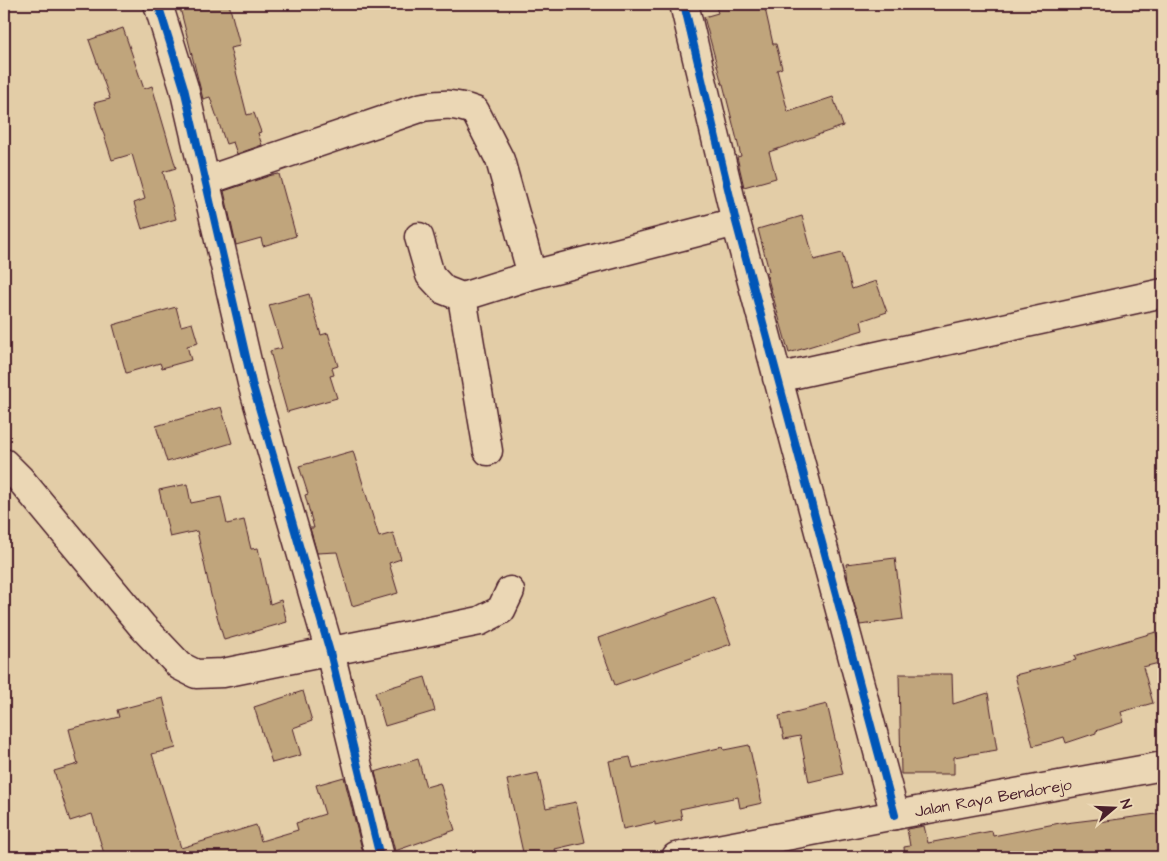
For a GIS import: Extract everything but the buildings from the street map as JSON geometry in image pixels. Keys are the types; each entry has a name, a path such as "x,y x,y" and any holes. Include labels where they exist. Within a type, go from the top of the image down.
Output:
{"street":[{"path":"158,4 184,88 252,383 330,652 380,857"},
{"path":"684,4 736,222 894,815"},
{"path":"205,181 423,108 444,104 459,105 475,111 500,160 532,276"},
{"path":"419,237 430,275 444,290 462,297 532,276 736,222"},
{"path":"778,378 1163,293"},
{"path":"462,297 488,451"},
{"path":"4,463 20,479 143,627 180,666 196,674 223,673 480,621 501,610 510,590"},
{"name":"Jalan Raya Bendorejo","path":"676,857 1163,766"}],"cycle path":[{"path":"158,4 184,88 252,383 330,652 380,857"},
{"path":"684,4 736,222 895,815"}]}
